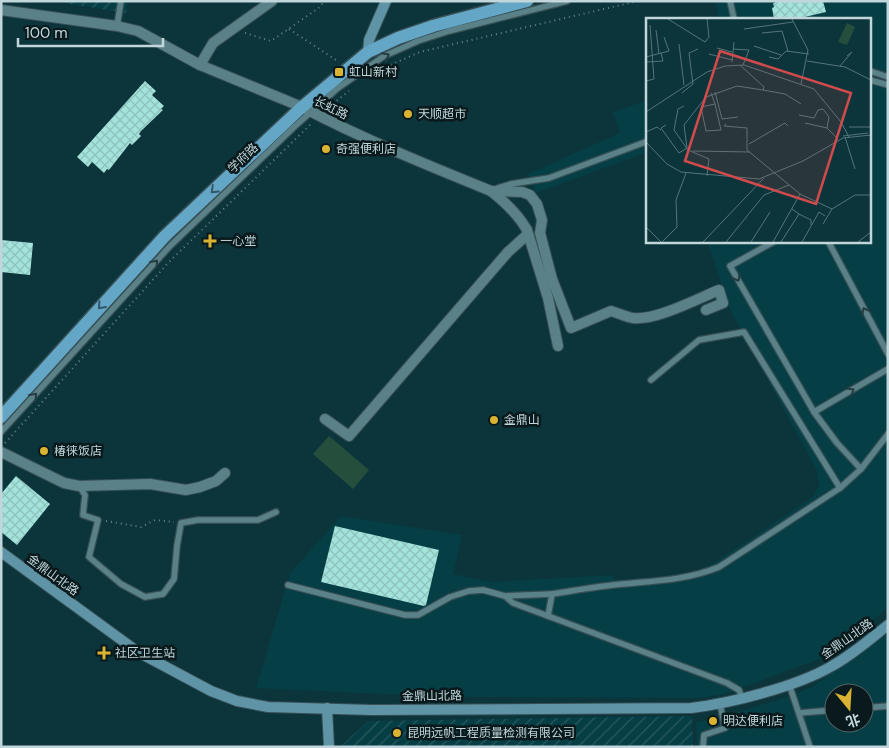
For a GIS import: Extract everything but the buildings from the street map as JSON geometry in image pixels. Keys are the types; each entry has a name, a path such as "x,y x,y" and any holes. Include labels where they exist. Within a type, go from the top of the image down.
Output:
{"main road":[{"name":"学府路","path":"1,417 165,236 311,112 368,52 398,38 433,26 527,1"}],"street":[{"path":"200,65 213,43 272,1"},
{"path":"368,52 369,40 386,1"},
{"name":"长虹路","path":"1,10 116,26 138,31 200,65 491,191"},
{"path":"491,191 503,200 522,221 528,234 548,298 558,346"},
{"path":"491,191 522,192 530,195 537,204 542,220 540,233 552,279 571,328 611,311 633,318 663,313 719,290 723,303 706,310"},
{"path":"325,419 349,436 508,252 528,234"},
{"path":"1,452 64,483 79,486 150,484 186,490 216,481 225,473"},
{"name":"金鼎山北路","path":"1,552 138,652 212,691 236,701 268,707 372,710 691,708 720,704 742,698 789,684 830,668 888,626"},
{"path":"327,708 329,747"}],"lane":[{"path":"116,26 121,1"},
{"name":"学府路","path":"1,432 170,246 311,112 364,69 401,48 449,30 567,1"},
{"path":"730,1 734,18"},
{"path":"872,72 888,77"},
{"path":"872,81 888,85"},
{"path":"491,191 511,184 549,178 646,142"},
{"path":"773,242 730,266 814,412 837,443 861,469"},
{"path":"829,242 888,354"},
{"path":"651,380 699,340 744,332 840,488"},
{"path":"814,412 888,369"},
{"path":"288,585 405,615 418,615 450,597 469,591 483,590 505,596 552,594 612,585 677,580 700,575 719,567 840,488 861,469 888,434"},
{"path":"79,486 85,495 83,515 98,520 89,557 121,584 144,596 163,594 174,579 180,523 198,520 258,520 276,512"},
{"path":"548,616 552,594"},
{"path":"505,596 513,602 548,616 727,683 739,690 742,698"},
{"path":"789,684 810,747"},
{"path":"703,747 704,735 726,728 720,704"},
{"path":"874,707 888,706"},
{"path":"799,713 824,711"}],"path":[{"path":"233,29 271,41 320,7 324,1"},
{"path":"376,72 420,52 638,1"},
{"path":"289,29 344,66"},
{"path":"1,447 169,262 311,112 353,87"},
{"path":"98,520 141,527 155,520 180,523"}],"shaded area":[{"path":"53,1 128,1 126,13"},
{"path":"715,1 888,1 888,607 838,652 725,694 699,698 443,697 256,688 290,573 341,516 462,535 453,574 491,582 612,575 614,580 689,574 714,563 813,497 819,485 816,469 731,312 707,242 872,242 872,18 719,18"},
{"path":"646,101 646,153 536,193 528,174 620,133 613,112"},
{"path":"888,629 888,747 697,747 696,722 723,717 793,695 812,687"},
{"path":"692,716 693,747 340,747 368,721"}],"green space":[{"path":"329,436 369,470 353,489 313,454"}],"place":[{"name":"虹山新村","path":"339,72"},
{"name":"天顺超市","path":"408,114"},
{"name":"奇强便利店","path":"326,149"},
{"name":"一心堂","path":"210,241"},
{"name":"金鼎山","path":"494,420"},
{"name":"椿徕饭店","path":"44,451"},
{"name":"社区卫生站","path":"104,653"},
{"name":"明达便利店","path":"713,721"},
{"name":"昆明远帆工程质量检测有限公司","path":"397,733"}]}
